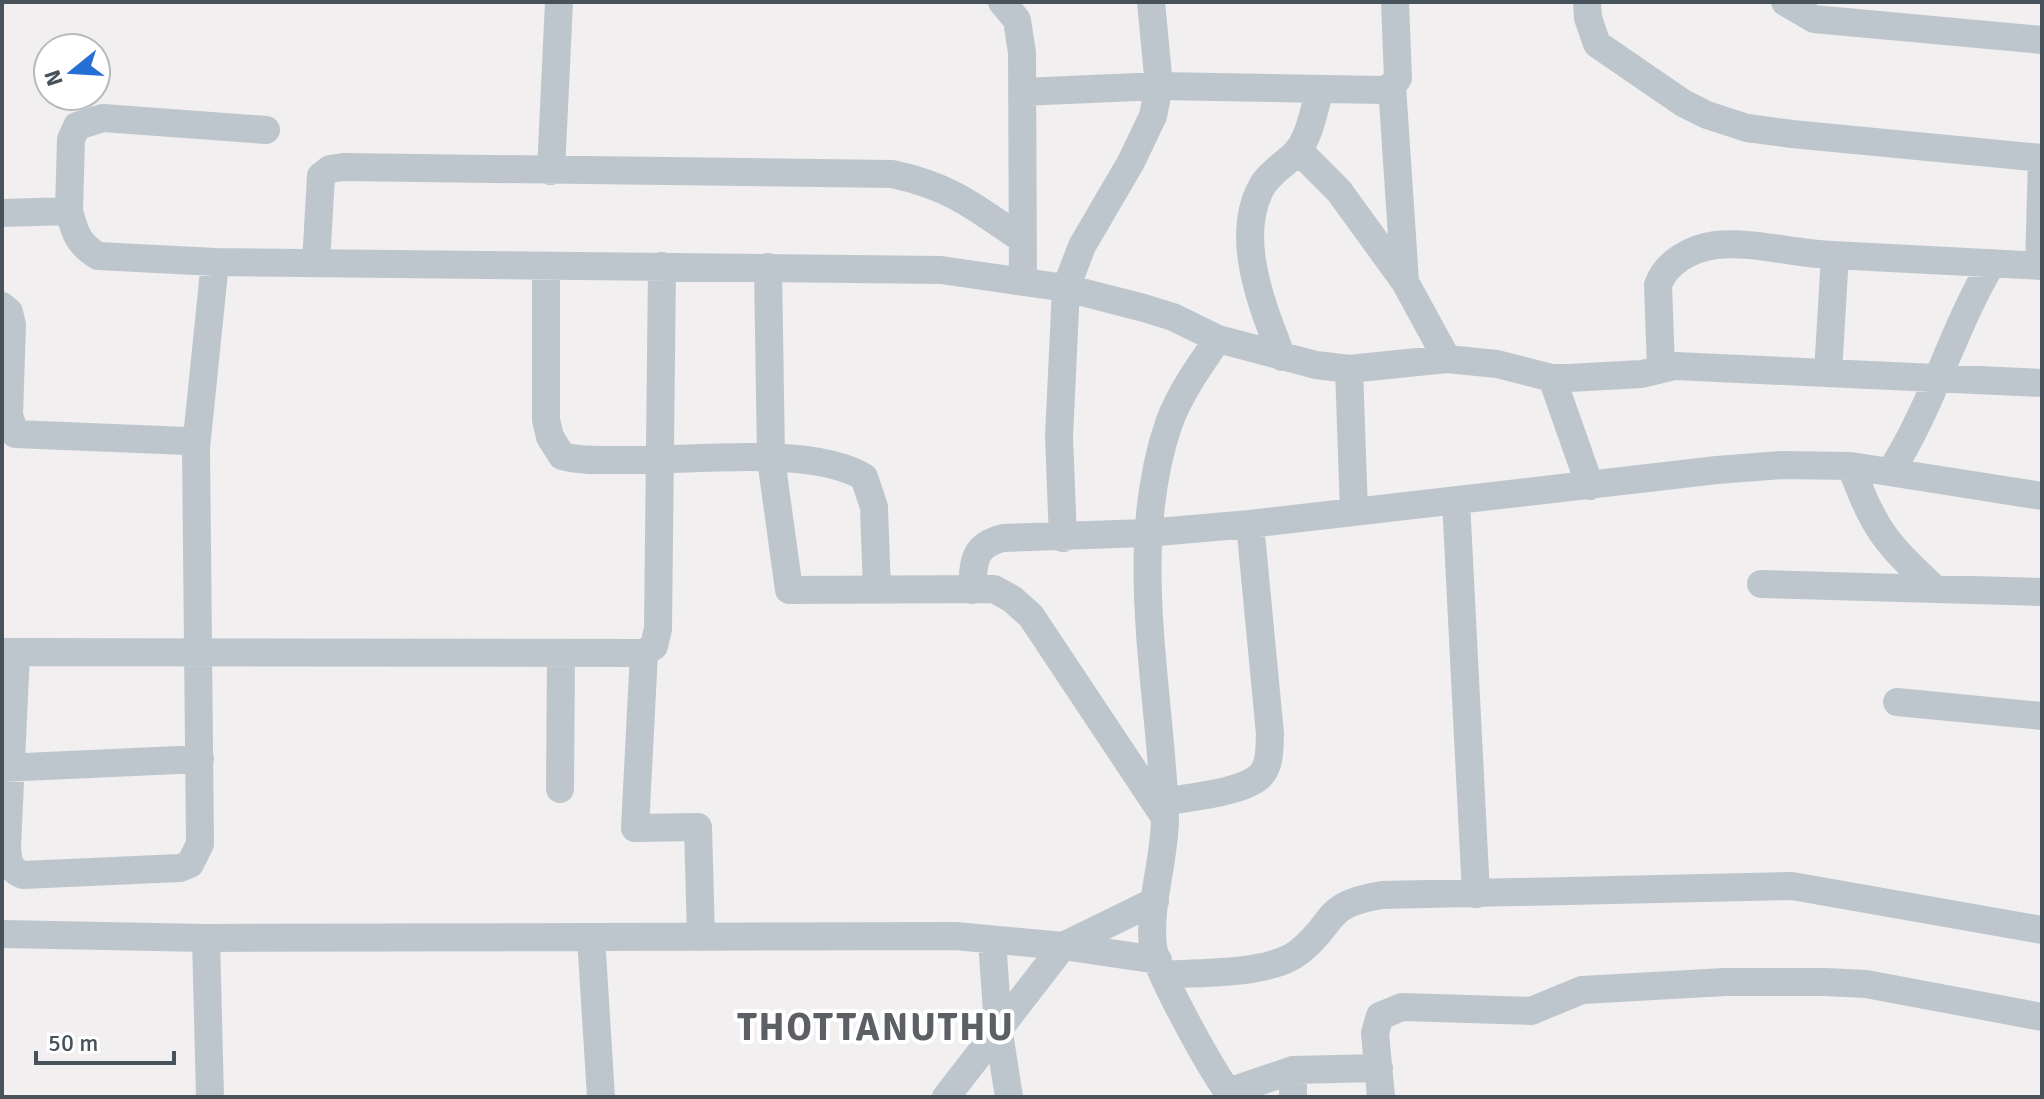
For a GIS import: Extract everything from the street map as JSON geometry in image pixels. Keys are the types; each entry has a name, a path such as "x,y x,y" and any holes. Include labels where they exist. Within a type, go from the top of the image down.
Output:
{"street":[{"path":"551,171 559,2"},
{"path":"1002,2 1017,20 1022,92 1023,281"},
{"path":"1063,538 1059,437 1066,288 1082,246 1131,162 1153,116 1159,86 1151,2"},
{"path":"1022,92 1159,86 1383,90 1392,86 1398,78 1395,2"},
{"path":"1587,2 1588,18 1597,44 1683,103 1707,115 1747,128 1792,134 2042,158 2041,266 1717,245 1696,250 1675,262 1662,274 1658,285 1661,369"},
{"path":"1785,2 1814,19 2042,40"},
{"path":"1392,86 1405,282"},
{"path":"1282,357 1260,303 1252,237 1253,207 1262,186 1298,150 1320,89"},
{"path":"266,130 103,118 77,126 71,139 69,211 76,237 98,256 215,262 941,270 1066,288 1173,317 1218,339 1282,357 1349,369 1447,359 1497,364 1552,378 1597,378 1675,366 2042,383"},
{"path":"1298,150 1339,191 1405,282 1447,359"},
{"path":"316,263 319,186 321,176 330,169 892,174 930,182 957,194 1023,240"},
{"path":"2,213 69,211"},
{"path":"1828,373 1835,255"},
{"path":"215,262 196,448 200,655 200,844 190,864 180,868 23,875 14,872 8,861 6,768 9,652 200,655 561,656 644,653 654,646 658,629 662,266"},
{"path":"1891,471 1913,436 1953,337 1992,263"},
{"path":"546,266 546,420 556,450 571,459 771,459 845,466 864,477 874,507 877,590"},
{"path":"768,267 771,459 789,590 994,589 1012,599 1031,616 1164,809"},
{"path":"2,306 9,312 12,325 9,415 15,434 187,441 196,448"},
{"path":"1218,339 1171,420 1159,459 1146,533 1164,809 1153,947 1227,1095 1379,1068"},
{"path":"1349,369 1354,511"},
{"path":"1552,378 1590,486"},
{"path":"972,590 974,557 980,547 1003,538 1063,538 1250,524 1717,470 1851,466 1891,471 1936,482 2042,496"},
{"path":"1851,466 1866,510 1888,545 1935,589"},
{"path":"1456,501 1476,894"},
{"path":"1164,809 1246,785 1262,775 1269,760 1270,734 1250,524"},
{"path":"1761,584 2042,592"},
{"path":"644,653 635,828 698,827 701,937"},
{"path":"560,789 561,656"},
{"path":"1897,702 2042,716"},
{"path":"6,768 200,759"},
{"path":"2,934 206,938 955,936 1063,946 1162,967 1265,967 1299,952 1343,904 1354,899 1382,895 1792,886 2042,930"},
{"path":"946,1097 1063,946 1155,901"},
{"path":"591,937 601,1097"},
{"path":"206,938 210,1097"},
{"path":"992,940 998,1027 1009,1097"},
{"path":"1381,1097 1375,1033 1380,1016 1402,1007 1531,1011 1582,990 1725,982 1866,984 2042,1017"}],"district":[{"name":"THOTTANUTHU","path":"876,1027"}]}
